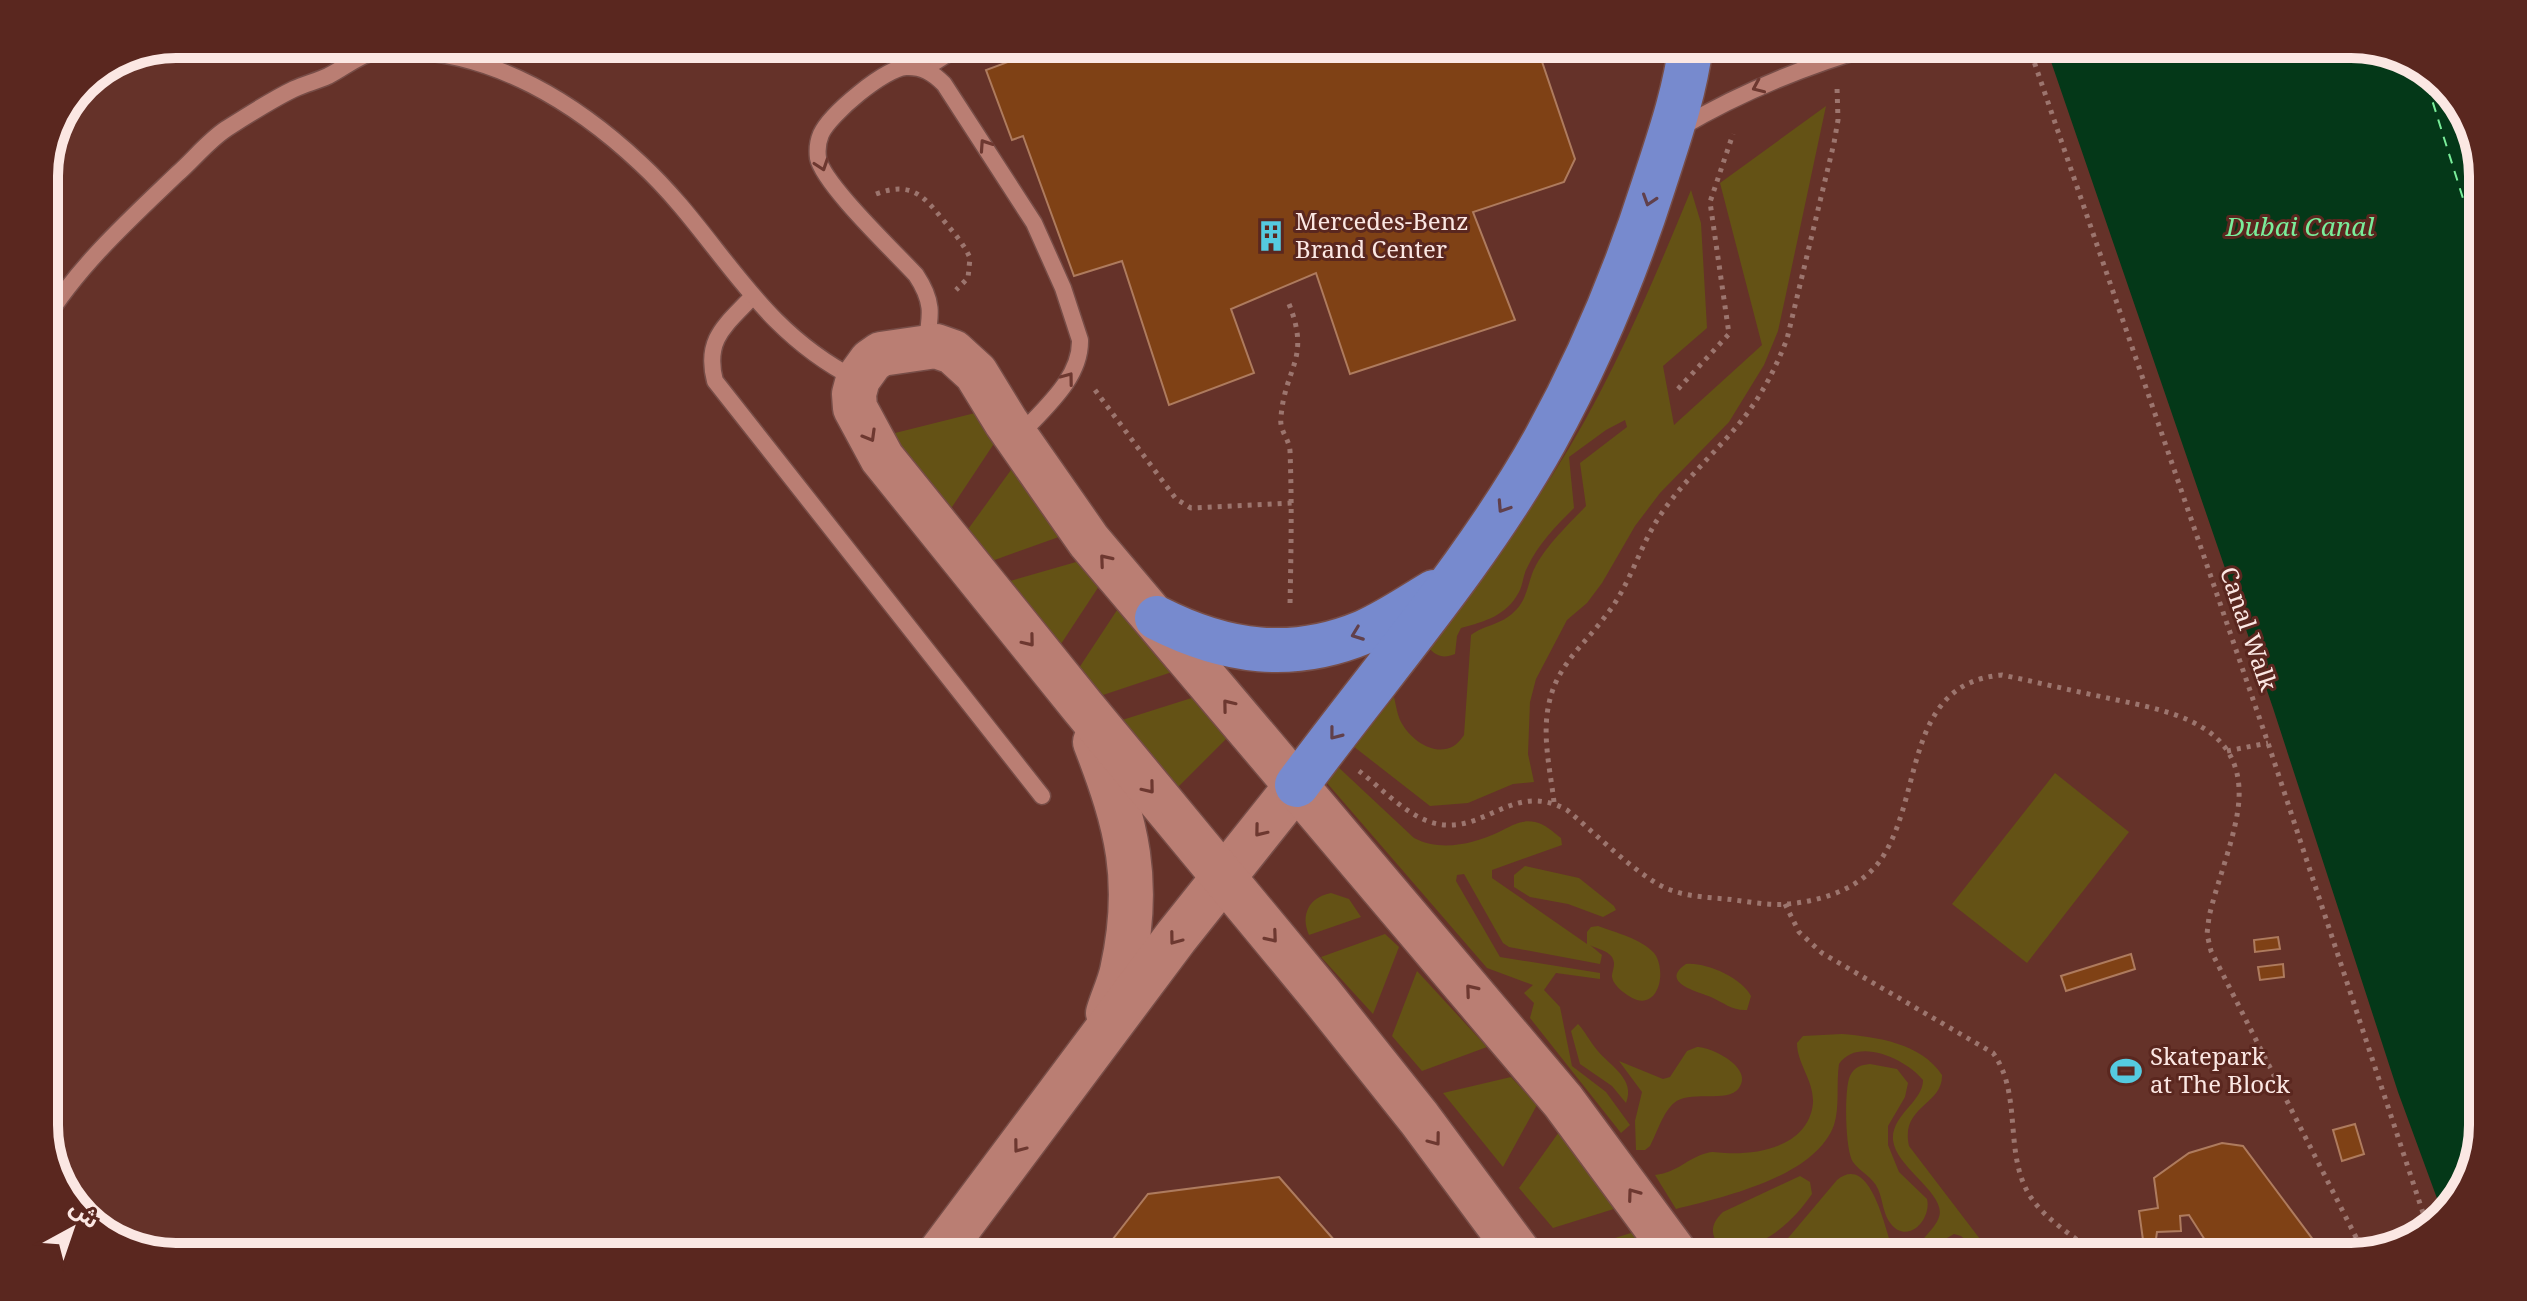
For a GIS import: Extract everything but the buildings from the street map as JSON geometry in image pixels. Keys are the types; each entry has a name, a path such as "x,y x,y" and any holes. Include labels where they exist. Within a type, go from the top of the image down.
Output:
{"highway":[{"path":"1297,785 1450,583 1537,452 1612,298 1641,226 1671,134 1689,58"},
{"path":"1157,618 1217,643 1249,649 1289,650 1325,645 1366,631 1450,583"}],"street":[{"path":"1512,1243 1419,1118 882,458 855,408 854,394 863,369 881,354 928,329 936,346 966,361 1089,541 1563,1101 1668,1243"},
{"path":"1082,706 1116,796 1129,848 1132,904 1127,942 1121,974 1101,1037"},
{"path":"947,1243 1222,877 1297,785"}],"lane":[{"path":"58,300 132,218 223,131 293,89 329,75 359,58"},
{"path":"458,58 478,63 548,94 613,138 670,194 752,297 802,346 828,365 858,379"},
{"path":"924,69 941,58"},
{"path":"1671,134 1747,91 1831,58"},
{"path":"928,329 930,301 916,275 823,172 817,149 821,134 830,120 892,70 908,67 924,69 944,84 1034,223 1063,288 1080,340 1081,354 1077,366 1017,438"},
{"path":"752,297 716,337 711,365 715,381 1042,796"}],"path":[{"path":"1554,803 1546,715 1556,678 1569,657 1607,615 1624,589 1659,518 1675,495 1745,417 1763,391 1782,352 1838,120 1836,76 1831,58"},
{"name":"Canal Walk","path":"2033,58 2268,743 2425,1217"},
{"path":"1678,389 1729,334 1710,202 1747,91"},
{"path":"850,204 895,188 916,191 966,249 971,267 968,278 928,329"},
{"path":"1289,304 1297,323 1299,344 1283,404 1281,431 1289,443 1292,503 1289,650"},
{"path":"1077,366 1183,505 1200,508 1292,503"},
{"path":"1326,746 1417,816 1430,822 1470,823 1526,800 1541,799 1567,810 1658,884 1689,896 1785,904 1849,888 1877,866 1893,836 1936,709 1949,694 1965,683 2002,675 2171,712 2202,726 2227,751 2234,766 2239,799 2209,917 2207,934 2211,951 2359,1242"},
{"path":"2227,751 2268,743"},
{"path":"1785,904 1799,932 1822,953 1993,1053 2005,1074 2024,1184 2040,1209 2082,1243"}],"shaded area":[{"path":"1826,106 1778,331 1764,365 1729,422 1660,493 1635,526 1602,583 1587,603 1567,620 1536,679 1530,702 1528,754 1534,782 1513,784 1468,803 1430,806 1353,746 1394,697 1401,722 1422,744 1440,750 1457,743 1464,735 1471,635 1504,620 1521,603 1542,556 1586,506 1580,463 1627,427 1625,420 1569,457 1574,508 1536,551 1520,589 1508,607 1479,623 1461,628 1455,654 1440,656 1428,647 1523,518 1574,440 1628,335 1691,190 1701,223 1707,328 1663,366 1674,425 1762,345 1720,183"},
{"path":"983,411 999,436 948,513 887,435"},
{"path":"1016,463 1070,533 989,562 966,532"},
{"path":"1090,558 1105,577 1059,647 1003,583"},
{"path":"1123,601 1181,669 1100,696 1077,671"},
{"path":"1201,695 1233,732 1176,789 1119,721"},
{"path":"1336,765 1414,838 1424,842 1435,845 1468,843 1525,821 1546,826 1561,838 1562,845 1492,870 1492,878 1587,944 1587,932 1591,927 1598,926 1635,940 1654,953 1660,968 1659,984 1651,997 1637,1000 1614,983 1613,959 1602,950 1590,945 1602,955 1600,964 1509,947 1503,943 1464,874 1457,875 1456,881 1500,957 1600,973 1600,979 1556,973 1544,990 1560,1007 1572,1066 1606,1092 1630,1125 1621,1133 1530,1018 1534,1003 1524,993 1533,985 1487,968 1327,783"},
{"path":"2055,773 2129,832 2027,963 1952,904"},
{"path":"1525,866 1579,878 1616,910 1603,917 1568,904 1530,897 1514,887 1514,875"},
{"path":"1331,893 1349,899 1361,917 1309,935 1306,928 1308,908 1317,898"},
{"path":"1385,934 1399,947 1373,1014 1321,957"},
{"path":"1686,964 1713,968 1740,983 1751,996 1747,1010 1733,1008 1684,986 1677,976"},
{"path":"1417,971 1487,1047 1422,1071 1392,1036"},
{"path":"1578,1024 1625,1080 1628,1087 1626,1103 1612,1086 1580,1064 1571,1031"},
{"path":"1842,1034 1883,1040 1910,1049 1933,1064 1942,1075 1940,1085 1910,1122 1909,1146 1983,1243 1968,1243 1954,1234 1943,1243 1920,1243 1938,1220 1939,1208 1936,1199 1903,1161 1893,1140 1897,1123 1918,1095 1923,1080 1906,1065 1870,1051 1847,1056 1839,1064 1834,1125 1824,1143 1808,1158 1766,1182 1676,1209 1655,1175 1707,1153 1768,1149 1793,1138 1803,1129 1810,1117 1813,1095 1798,1051 1797,1043 1803,1036"},
{"path":"1697,1047 1721,1055 1736,1066 1742,1080 1739,1088 1726,1095 1689,1097 1674,1103 1663,1117 1650,1146 1645,1150 1636,1150 1635,1121 1642,1092 1619,1061 1663,1079 1670,1077 1687,1051"},
{"path":"1870,1064 1897,1069 1908,1083 1905,1097 1888,1126 1888,1145 1899,1172 1927,1199 1926,1214 1911,1231 1898,1230 1891,1224 1876,1185 1856,1166 1850,1155 1846,1119 1848,1083 1856,1069"},
{"path":"1511,1077 1537,1105 1503,1167 1443,1093"},
{"path":"1559,1132 1617,1208 1553,1228 1519,1188"},
{"path":"1848,1174 1858,1176 1866,1183 1879,1208 1891,1243 1848,1240 1840,1243 1784,1243 1837,1180"},
{"path":"1800,1176 1810,1182 1812,1194 1794,1216 1759,1242 1718,1243 1713,1228 1723,1212"},
{"path":"1634,1232 1641,1243 1599,1243"}],"water":[{"name":"Dubai Canal","path":"2050,58 2366,59 2403,70 2429,87 2449,111 2463,138 2469,169 2469,1124 2465,1155 2457,1177 2439,1203 2398,1092 2273,708"}],"ferry route":[{"path":"2428,86 2469,217"}],"place":[{"name":"Mercedes-Benz Brand Center","path":"1271,236"},
{"name":"Skatepark at The Block","path":"2126,1071"}]}
